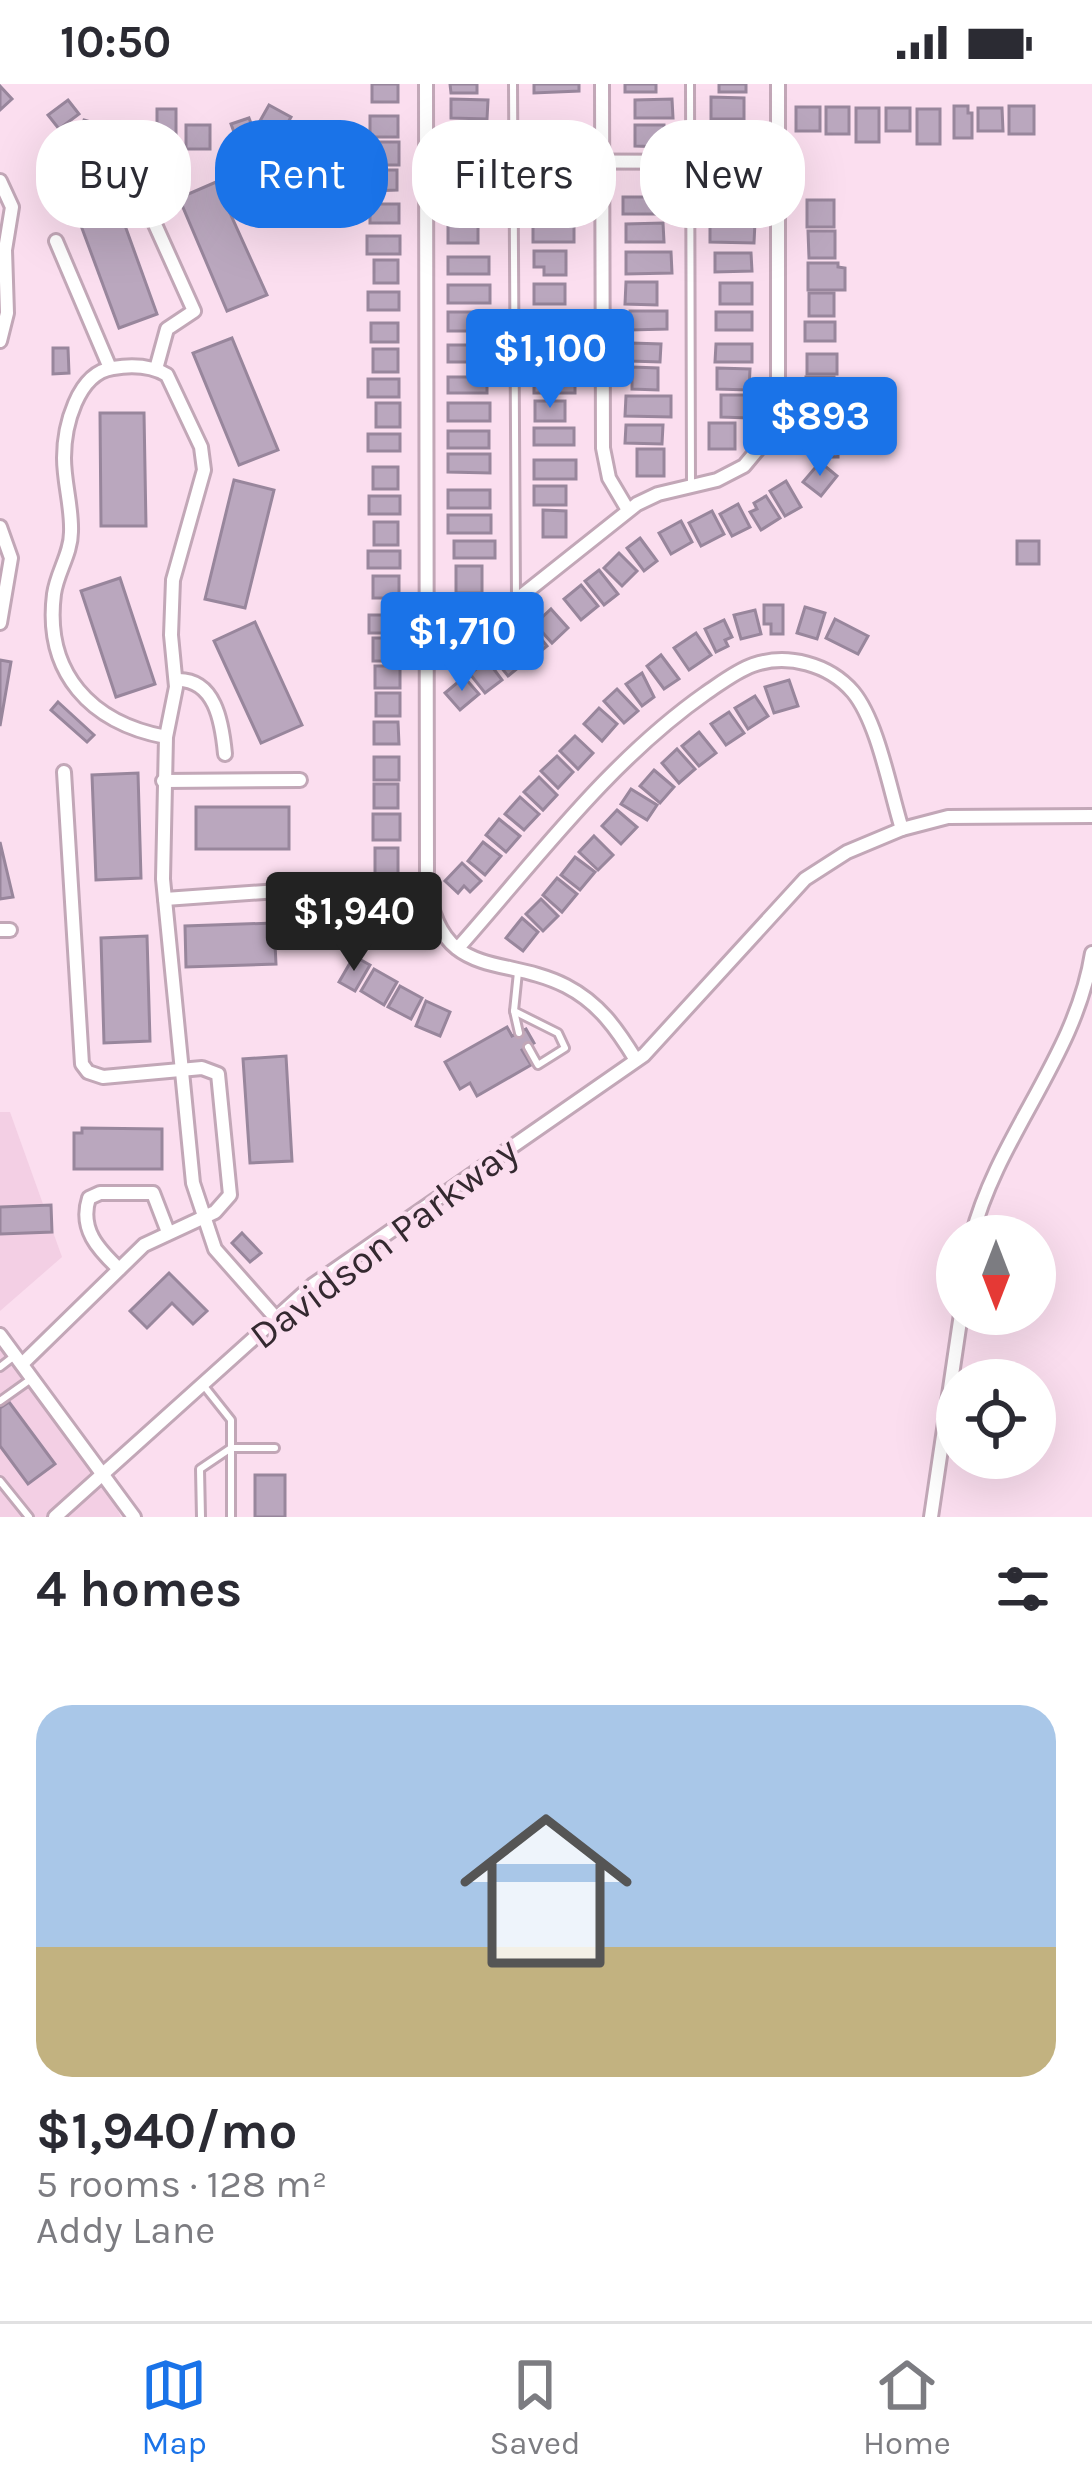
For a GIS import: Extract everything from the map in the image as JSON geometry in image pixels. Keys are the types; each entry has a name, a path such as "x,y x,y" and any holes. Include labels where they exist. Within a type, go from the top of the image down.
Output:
{"street":[{"path":"426,84 426,120"},
{"path":"602,84 602,120"},
{"path":"778,84 778,120"},
{"path":"0,181 12,207 3,239 8,301 0,341"},
{"path":"156,369 167,329 194,311 157,228"},
{"path":"426,228 427,883 437,921 458,948 484,964 548,979 584,997 611,1021 636,1060"},
{"path":"602,228 603,448 609,478 628,510"},
{"path":"428,638 473,631 516,602 628,510 648,498 722,478 748,463 766,442 776,417 777,228"},
{"path":"56,241 110,368"},
{"path":"166,736 126,727 94,707 67,674 55,632 55,590 71,532 64,465 67,434 84,386 93,375 110,368 156,369 171,382 204,461 173,580 176,680 166,736 165,899 193,1183 215,1249 275,1316"},
{"path":"0,527 11,558 0,623"},
{"path":"458,948 639,745 733,675 759,663 805,663 851,690 867,717 902,830"},
{"path":"176,680 198,682 207,692 225,754"},
{"path":"19,1359 144,1245 203,1217 225,1204 230,1195 220,1076 207,1068 103,1077 88,1072 82,1064 64,772"},
{"path":"164,781 300,780"},
{"name":"Davidson Parkway","path":"55,1517 275,1316 439,1195 636,1060 805,879 847,852 948,817 1092,816"},
{"path":"165,899 293,890"},
{"path":"980,1215 998,1162 1077,1013 1092,953"},
{"path":"118,1269 91,1236 86,1219 89,1198 100,1193 153,1193 168,1232"},
{"path":"0,1335 134,1517"},
{"path":"931,1517 958,1335"}],"lane":[{"path":"513,84 513,120"},
{"path":"690,84 690,120"},
{"path":"514,228 516,602"},
{"path":"691,228 692,486"},
{"path":"518,972 514,1011 519,1033"},
{"path":"514,1011 558,1033 565,1048 538,1065 528,1047"},
{"path":"0,1367 19,1359"},
{"path":"0,1401 32,1377"},
{"path":"201,1383 231,1420 231,1517"},
{"path":"201,1517 206,1506 200,1469 231,1448 275,1448"},
{"path":"0,1480 29,1517"}],"shaded area":[{"path":"0,1112 10,1112 62,1257 0,1311"},
{"path":"0,1330 89,1451 121,1517 0,1517"}],"building":[{"path":"372,84 398,84 398,102 372,102"},
{"path":"450,84 477,84 477,93 451,93"},
{"path":"534,84 579,84 579,91 534,93"},
{"path":"625,84 656,84 656,92 625,92"},
{"path":"719,84 746,84 746,92 719,92"},
{"path":"0,86 12,99 0,110"},
{"path":"711,97 744,98 744,119 711,119"},
{"path":"451,99 488,100 487,119 451,118"},
{"path":"672,99 673,118 635,118 635,100"},
{"path":"68,100 79,114 71,120 52,120 48,115"},
{"path":"269,105 291,117 289,120 261,120"},
{"path":"954,106 968,106 972,113 972,138 954,138"},
{"path":"1009,106 1034,106 1034,134 1009,134"},
{"path":"796,107 820,107 820,131 805,131 805,120 796,120"},
{"path":"826,107 849,107 849,134 826,134"},
{"path":"856,108 879,108 879,142 856,142"},
{"path":"886,108 910,108 910,131 886,131"},
{"path":"978,108 1002,108 1003,131 978,131"},
{"path":"157,109 176,109 176,120 157,120"},
{"path":"917,109 940,109 940,144 917,144"},
{"path":"370,116 398,116 398,137 388,137 388,120 370,120"},
{"path":"191,125 210,125 210,149 191,149"},
{"path":"635,125 640,125 640,146 635,146"},
{"path":"388,142 399,142 399,165 388,165"},
{"path":"388,170 397,170 397,190 388,190"},
{"path":"215,182 215,228 237,228 267,295 227,311 191,226 191,193"},
{"path":"623,197 640,197 640,214 623,214"},
{"path":"807,200 834,200 834,227 807,227"},
{"path":"388,204 399,204 399,223 388,223"},
{"path":"626,224 663,228 664,242 626,242"},
{"path":"82,228 126,228 157,314 119,328"},
{"path":"448,228 478,228 478,243 448,243"},
{"path":"533,228 574,228 574,242 533,242"},
{"path":"710,228 755,228 754,243 710,242"},
{"path":"808,231 835,231 835,258 809,258"},
{"path":"367,236 400,236 400,254 367,254"},
{"path":"534,251 566,251 566,275 544,275 544,267 534,267"},
{"path":"626,252 671,252 672,273 626,274"},
{"path":"715,253 751,253 752,271 715,272"},
{"path":"448,257 489,257 489,274 448,274"},
{"path":"374,260 398,260 398,283 374,283"},
{"path":"808,263 838,263 845,268 845,290 808,290"},
{"path":"626,282 657,282 657,305 625,304"},
{"path":"720,283 752,283 752,304 720,304"},
{"path":"534,284 565,284 565,304 534,304"},
{"path":"448,285 490,285 490,303 448,303"},
{"path":"368,292 399,292 399,310 368,310"},
{"path":"809,293 834,293 834,316 809,316"},
{"path":"630,311 667,311 667,329 630,330"},
{"path":"448,312 478,312 478,331 448,331"},
{"path":"716,312 752,312 752,330 716,330"},
{"path":"533,313 575,313 575,331 533,331"},
{"path":"805,322 835,322 835,341 805,341"},
{"path":"371,323 398,323 398,342 371,342"},
{"path":"232,338 278,450 239,465 193,353"},
{"path":"631,343 661,344 660,362 630,361"},
{"path":"716,344 752,344 752,362 715,362"},
{"path":"448,345 489,345 489,362 448,362"},
{"path":"534,346 575,346 575,364 534,364"},
{"path":"53,348 68,348 69,373 53,374"},
{"path":"373,349 398,349 398,372 373,372"},
{"path":"807,354 837,354 837,374 807,374"},
{"path":"632,367 658,368 658,390 632,389"},
{"path":"717,368 750,369 749,390 717,389"},
{"path":"534,375 575,375 575,393 534,393"},
{"path":"448,377 487,377 487,393 448,393"},
{"path":"806,377 834,377 834,400 806,400"},
{"path":"368,379 399,379 399,397 368,397"},
{"path":"721,395 745,395 749,418 721,417"},
{"path":"626,396 671,396 671,417 625,416"},
{"path":"535,401 565,401 565,421 535,421"},
{"path":"376,403 400,403 400,427 376,427"},
{"path":"448,403 490,403 490,421 448,421"},
{"path":"813,405 839,405 839,428 813,428"},
{"path":"100,413 144,413 146,526 101,526"},
{"path":"709,423 735,423 735,449 709,449"},
{"path":"626,425 663,425 662,444 625,443"},
{"path":"534,428 574,428 574,445 534,445"},
{"path":"448,431 489,431 489,448 448,448"},
{"path":"368,434 400,434 400,451 368,451"},
{"path":"812,434 838,434 838,457 812,457"},
{"path":"637,449 664,449 664,476 637,476"},
{"path":"448,454 490,454 490,473 448,472"},
{"path":"534,460 576,460 576,479 534,479"},
{"path":"820,462 837,476 821,496 803,482"},
{"path":"373,467 398,467 398,489 373,489"},
{"path":"234,480 274,490 245,608 205,599"},
{"path":"786,481 801,507 785,516 770,491"},
{"path":"534,486 566,486 566,505 534,505"},
{"path":"448,490 490,490 490,508 448,508"},
{"path":"369,496 400,496 400,514 369,514"},
{"path":"766,496 780,518 761,530 750,512"},
{"path":"738,504 750,527 732,536 720,514"},
{"path":"543,510 566,511 566,537 543,537"},
{"path":"712,511 724,534 701,546 689,523"},
{"path":"448,515 491,515 491,533 448,533"},
{"path":"681,521 692,542 671,554 659,533"},
{"path":"374,522 398,522 398,545 374,545"},
{"path":"640,538 657,561 644,571 627,548"},
{"path":"454,541 495,541 495,558 454,558"},
{"path":"1017,541 1039,541 1039,564 1017,564"},
{"path":"368,551 400,551 400,568 368,568"},
{"path":"619,553 637,571 622,586 604,568"},
{"path":"456,566 482,566 482,593 456,593"},
{"path":"599,570 618,594 604,605 585,581"},
{"path":"373,576 399,576 399,598 373,598"},
{"path":"120,578 155,684 116,697 81,591"},
{"path":"581,585 598,606 581,620 564,599"},
{"path":"764,605 783,605 783,634 771,634 771,624 764,624"},
{"path":"805,607 825,613 817,639 797,633"},
{"path":"551,609 568,628 552,643 535,624"},
{"path":"755,610 761,634 741,639 734,615"},
{"path":"369,615 400,615 400,633 369,633"},
{"path":"835,619 868,636 858,654 826,638"},
{"path":"724,620 732,637 725,640 728,646 716,652 705,629"},
{"path":"255,622 302,725 261,743 214,641"},
{"path":"534,630 547,646 530,660 513,639"},
{"path":"696,633 711,655 689,670 674,648"},
{"path":"373,638 399,638 399,661 373,661"},
{"path":"509,643 524,663 508,676 492,656"},
{"path":"661,655 679,679 664,689 647,666"},
{"path":"0,660 11,662 0,726"},
{"path":"487,660 502,680 485,693 470,674"},
{"path":"375,666 400,666 400,688 375,688"},
{"path":"642,673 654,697 642,706 626,684"},
{"path":"464,677 479,694 460,710 445,693"},
{"path":"789,680 798,706 774,713 765,687"},
{"path":"617,689 638,711 624,723 604,701"},
{"path":"376,693 400,693 400,716 376,716"},
{"path":"755,696 768,716 748,729 735,708"},
{"path":"58,702 94,735 87,742 51,710"},
{"path":"599,708 617,724 602,741 584,724"},
{"path":"729,712 744,733 726,745 711,724"},
{"path":"374,722 398,722 399,744 374,744"},
{"path":"699,732 716,753 699,766 682,746"},
{"path":"575,736 593,753 578,769 560,751"},
{"path":"677,749 695,769 679,783 662,763"},
{"path":"557,756 573,772 558,788 541,771"},
{"path":"374,757 399,757 399,780 374,780"},
{"path":"654,770 674,787 660,803 640,786"},
{"path":"138,773 141,878 96,880 92,775"},
{"path":"539,777 557,795 543,810 524,792"},
{"path":"374,784 398,784 398,808 374,808"},
{"path":"631,789 657,805 647,820 621,804"},
{"path":"520,797 539,814 524,830 505,814"},
{"path":"196,807 289,807 289,849 196,849"},
{"path":"617,810 637,827 621,844 602,826"},
{"path":"373,814 400,814 400,840 373,840"},
{"path":"499,819 520,836 506,852 486,835"},
{"path":"594,836 613,855 598,870 579,852"},
{"path":"0,842 13,897 0,899"},
{"path":"483,842 501,856 485,875 468,861"},
{"path":"375,848 398,848 398,876 375,876"},
{"path":"575,857 595,872 580,890 561,875"},
{"path":"462,863 481,881 470,892 464,886 458,893 445,881"},
{"path":"557,878 577,894 562,912 543,895"},
{"path":"541,899 558,916 543,931 526,914"},
{"path":"522,918 538,932 523,951 506,938"},
{"path":"274,923 276,964 186,967 185,926"},
{"path":"147,936 150,1041 104,1043 101,938"},
{"path":"354,956 370,965 355,991 339,982"},
{"path":"374,969 397,982 384,1005 361,991"},
{"path":"400,986 422,998 411,1019 388,1007"},
{"path":"426,1001 450,1012 440,1036 416,1026"},
{"path":"507,1027 512,1036 526,1029 534,1043 522,1050 531,1065 477,1096 470,1083 460,1089 445,1062"},
{"path":"286,1056 292,1161 250,1163 243,1059"},
{"path":"82,1128 162,1129 162,1169 74,1169 74,1133 82,1133"},
{"path":"51,1205 52,1232 0,1234 0,1207"},
{"path":"242,1233 261,1253 250,1262 232,1243"},
{"path":"169,1273 207,1311 193,1324 172,1303 147,1328 130,1311"},
{"path":"9,1402 55,1464 28,1484 0,1446 0,1408"},
{"path":"255,1475 285,1475 285,1517 255,1517"}]}
